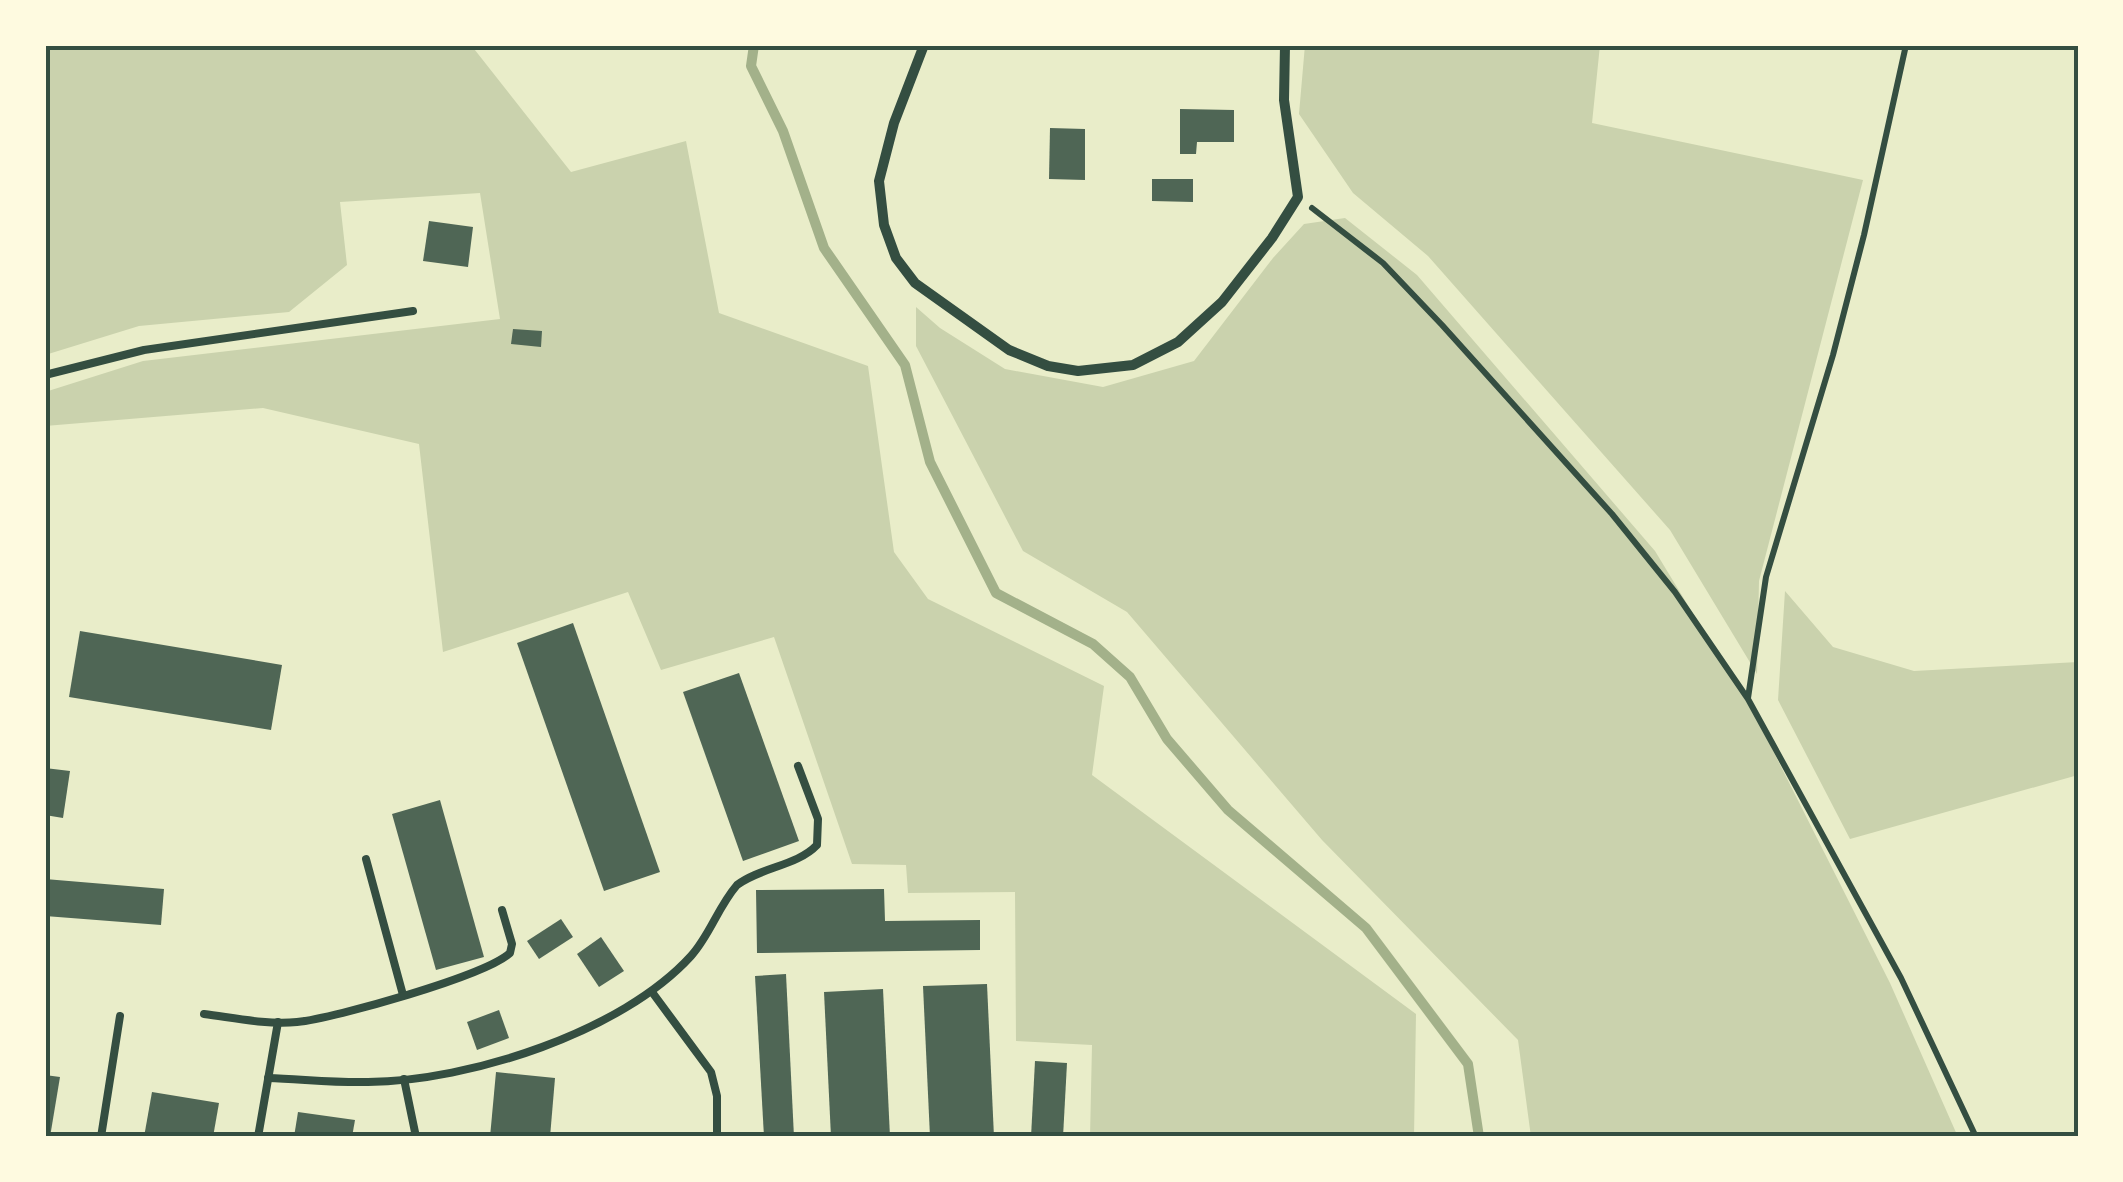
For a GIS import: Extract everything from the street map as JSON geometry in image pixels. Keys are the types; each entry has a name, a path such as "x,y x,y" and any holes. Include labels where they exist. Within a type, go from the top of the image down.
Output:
{"street":[{"path":"924,45 894,123 878,181 878,198 890,244 902,269 915,282 980,331 1030,360 1078,371 1133,365 1163,352 1222,302 1253,266 1298,197 1284,100 1285,45"}],"lane":[{"path":"45,375 144,350 412,311"},
{"path":"268,1078 368,1082 404,1079 479,1065 552,1042 607,1019 652,992 693,954 737,886 817,845 818,819 798,766"},
{"path":"366,860 402,994"},
{"path":"204,1014 278,1022 319,1018 501,961 510,953 512,944 502,910"},
{"path":"652,992 711,1072 717,1096 717,1137"},
{"path":"101,1137 120,1016"},
{"path":"258,1137 278,1022"},
{"path":"404,1079 416,1137"}],"path":[{"path":"1748,699 1766,576 1837,338 1906,45"},
{"path":"1298,197 1383,263 1612,514 1675,592 1748,699 1901,978 1976,1137"}],"green space":[{"path":"45,45 471,45 571,172 686,141 719,313 868,366 894,552 928,599 1104,686 1092,775 1416,1014 1414,1137 1090,1137 1092,1045 1016,1041 1015,892 908,893 906,865 852,864 774,637 661,670 628,592 443,652 419,444 263,408 45,426 45,392 143,361 500,319 480,193 340,202 347,265 289,312 139,326 45,355"},
{"path":"1305,45 1600,45 1592,123 1863,180 1759,581 1757,674 1670,530 1428,256 1353,193 1299,114"},
{"path":"1345,218 1417,275 1655,551 1757,719 1890,983 1958,1137 1531,1137 1518,1040 1322,840 1127,612 1023,551 916,346 916,307 940,328 1005,369 1103,387 1194,361 1304,224"},
{"path":"1785,591 1833,647 1914,671 2078,662 2078,775 1850,839 1778,700"}],"building":[{"path":"1180,109 1234,110 1234,142 1197,142 1196,154 1180,154"},
{"path":"1050,128 1085,129 1085,180 1049,179"},
{"path":"1152,179 1193,179 1193,202 1152,201"},
{"path":"429,221 473,227 468,267 423,261"},
{"path":"513,329 542,331 541,347 511,344"},
{"path":"573,623 660,872 604,891 517,643"},
{"path":"80,631 282,665 271,730 69,697"},
{"path":"739,673 799,841 743,861 683,692"},
{"path":"45,768 70,771 63,818 45,815"},
{"path":"440,800 484,957 436,970 392,814"},
{"path":"45,879 164,889 161,925 45,916"},
{"path":"884,889 885,921 980,920 980,950 757,953 756,890"},
{"path":"561,919 573,937 539,959 527,941"},
{"path":"601,937 624,971 599,987 577,954"},
{"path":"786,974 794,1137 764,1137 755,976"},
{"path":"987,984 994,1137 930,1137 923,986"},
{"path":"883,989 890,1137 831,1137 824,992"},
{"path":"499,1010 509,1038 477,1050 467,1022"},
{"path":"1035,1061 1067,1063 1063,1137 1031,1137"},
{"path":"496,1072 555,1078 550,1137 490,1137"},
{"path":"45,1075 60,1077 50,1137 45,1137"},
{"path":"152,1092 219,1103 213,1137 144,1137"},
{"path":"298,1112 355,1120 352,1137 294,1137"}],"waterway":[{"path":"754,45 751,66 783,131 824,248 905,365 930,462 996,593 1093,644 1130,677 1167,739 1228,810 1366,928 1468,1064 1479,1137"}]}
